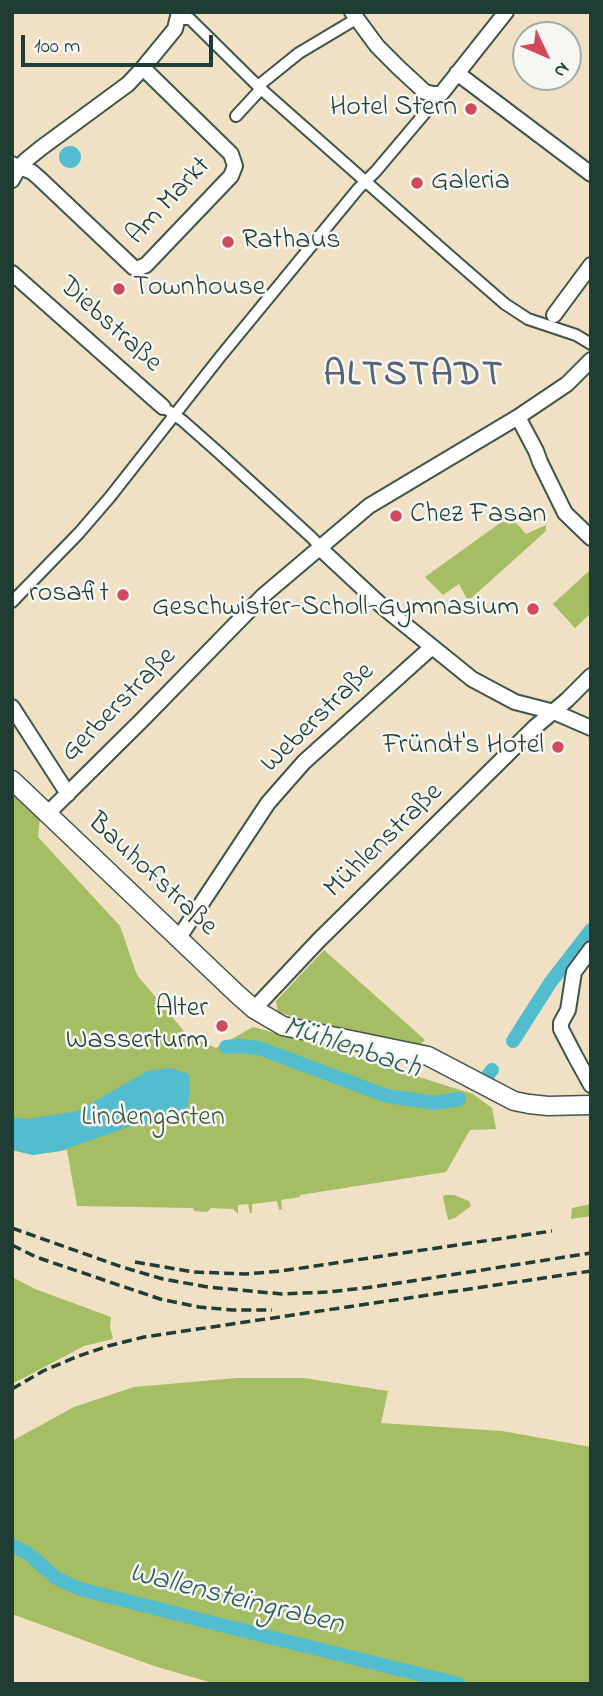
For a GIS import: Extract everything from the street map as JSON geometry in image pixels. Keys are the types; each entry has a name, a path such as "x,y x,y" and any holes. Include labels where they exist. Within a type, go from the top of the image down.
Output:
{"street":[{"path":"12,602 79,533 130,472 169,411 441,94 506,12"},
{"path":"15,171 41,148 128,83 175,29 179,16 190,19 259,87 505,304 528,319 576,335 591,344"},
{"path":"236,116 259,87 299,53 354,16 377,46 416,85 425,92 441,94"},
{"name":"Am Markt","path":"39,177 135,268 144,267 158,254 231,176 235,166 231,154 143,68"},
{"path":"457,73 591,174"},
{"path":"39,177 35,172 34,160 41,148"},
{"path":"15,171 32,172 39,177"},
{"path":"554,315 591,265"},
{"name":"Diebstraße","path":"12,273 169,411"},
{"name":"Gerberstraße","path":"47,814 264,595 369,506 518,417 568,384 591,360"},
{"path":"169,411 300,526 383,607 472,679 515,702 554,712 591,728"},
{"path":"518,417 565,513 591,538"},
{"name":"Weberstraße","path":"178,939 268,803 297,769 432,647"},
{"name":"Mühlenstraße","path":"254,1009 319,940 535,727 591,676"},
{"name":"Bauhofstraße","path":"12,707 68,794"},
{"name":"Bauhofstraße","path":"12,780 254,1009 283,1026 428,1056 514,1101 548,1106 591,1105"},
{"path":"591,949 574,972 568,1010 561,1028 591,1085"}],"green space":[{"path":"510,516 526,534 546,525 546,531 468,601 459,584 443,595 425,577"},
{"path":"590,570 591,613 575,628 553,604"},
{"name":"Lindengarten","path":"12,793 40,818 38,837 120,926 137,975 188,1036 216,1048 253,1027 314,1044 473,1094 492,1108 496,1129 470,1130 446,1172 300,1195 281,1200 282,1209 279,1210 277,1201 252,1204 252,1213 248,1204 238,1205 238,1214 233,1209 211,1208 207,1212 194,1211 193,1208 77,1206 67,1150 33,1155 12,1150"},
{"path":"324,950 425,1040 421,1044 331,1029 278,1012 276,1001"},
{"path":"454,1195 469,1201 471,1206 448,1220 443,1197"},
{"path":"590,1204 591,1216 571,1219 572,1208"},
{"path":"12,1277 35,1289 111,1317 113,1339 84,1346 12,1384"},
{"path":"237,1378 304,1378 388,1391 381,1423 502,1431 591,1447 591,1684 216,1684 154,1666 12,1614 12,1441 74,1407 134,1387"}],"water":[{"path":"70,146 78,149 81,157 78,165 70,168 62,165 59,157 62,149"},
{"path":"171,1068 189,1074 190,1092 187,1108 166,1122 128,1127 60,1151 33,1155 12,1150 12,1117 28,1119 78,1111 147,1071"}],"waterway":[{"name":"Mühlenbach","path":"513,1041 550,983 591,930"},
{"name":"Mühlenbach","path":"226,1047 259,1048 387,1096 435,1103 459,1099"},
{"name":"Mühlenbach","path":"488,1075 492,1070"},
{"name":"Wallensteingraben","path":"12,1545 30,1555 56,1578 80,1589 459,1684"}],"railway":[{"path":"12,1228 163,1279 208,1287 282,1294 373,1287 591,1253"},
{"path":"135,1262 194,1272 245,1274 552,1231"},
{"path":"12,1245 36,1257 160,1299 199,1307 272,1310"},
{"path":"12,1389 43,1371 76,1357 144,1337 591,1271"}],"place":[{"name":"Hotel Stern","path":"471,109"},
{"name":"Galeria","path":"417,183"},
{"name":"Rathaus","path":"228,242"},
{"name":"Townhouse","path":"119,289"},
{"name":"Chez Fasan","path":"396,516"},
{"name":"rosafit","path":"123,595"},
{"name":"Geschwister-Scholl-Gymnasium","path":"533,609"},
{"name":"Fründt's Hotel","path":"558,747"},
{"name":"Alter Wasserturm","path":"222,1026"}],"district":[{"name":"ALTSTADT","path":"414,378"}]}
